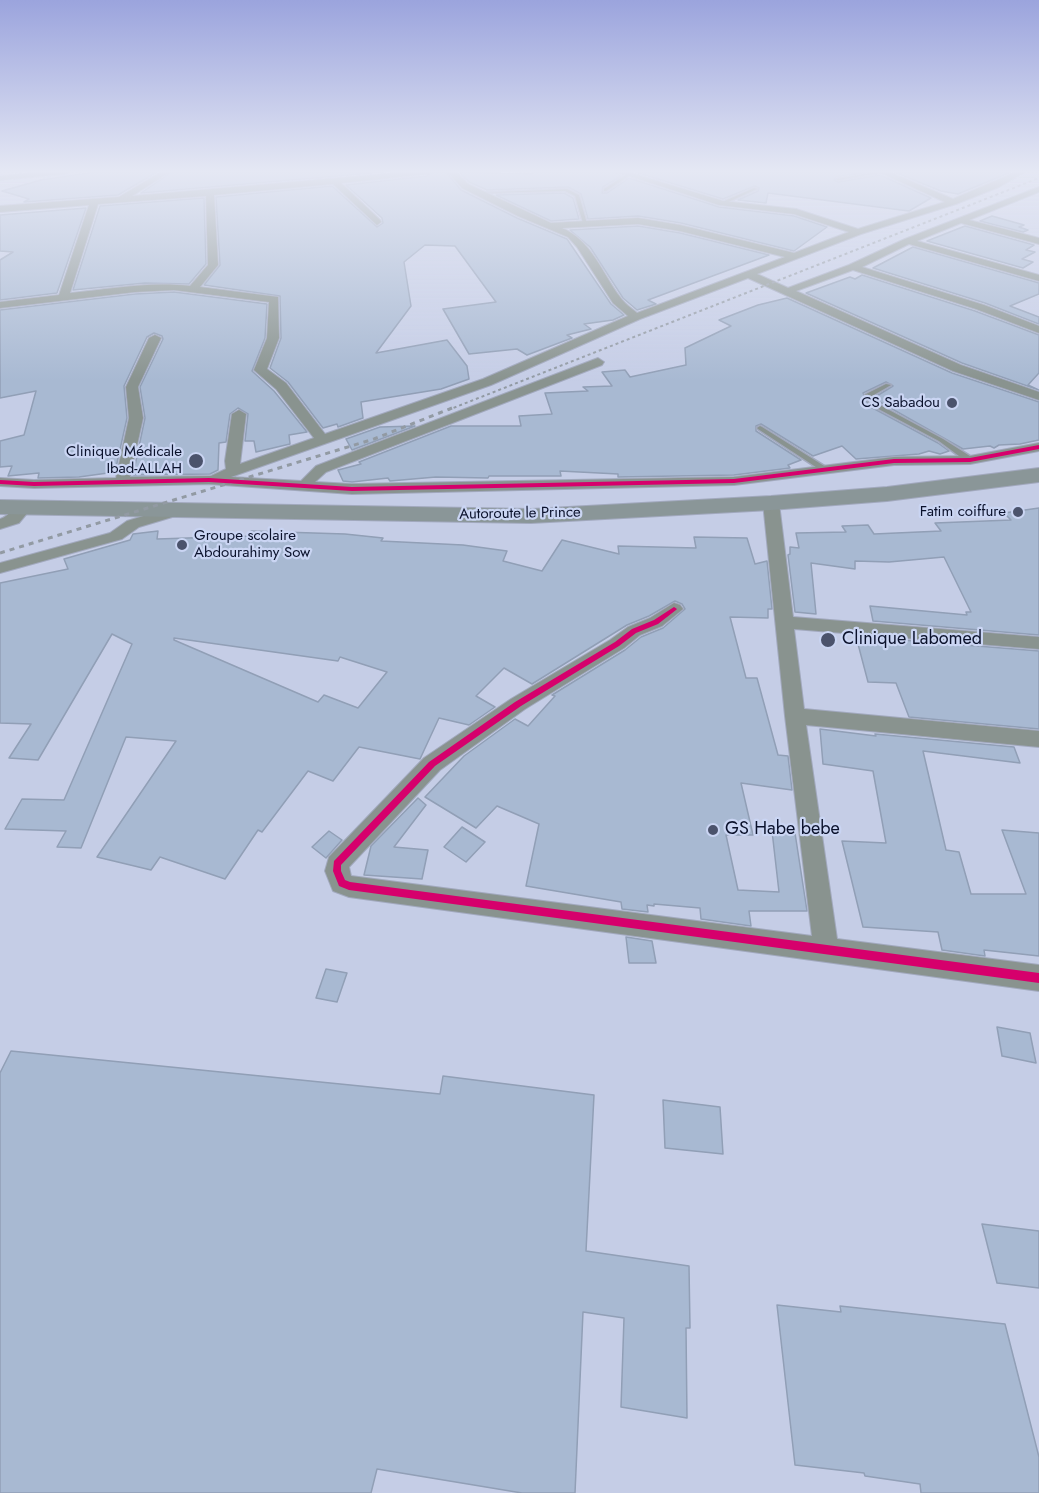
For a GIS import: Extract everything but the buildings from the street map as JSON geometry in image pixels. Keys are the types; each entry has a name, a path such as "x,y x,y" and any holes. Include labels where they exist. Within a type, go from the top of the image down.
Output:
{"main road":[{"name":"Autoroute le Prince","path":"0,490 432,499 705,490 869,478 1039,458"},
{"name":"Autoroute le Prince","path":"0,507 531,516 771,503 887,494 1039,475"}],"street":[{"path":"63,299 81,242"},
{"path":"193,289 213,265 212,242"},
{"path":"578,242 617,301 636,317"},
{"path":"734,242 794,256"},
{"path":"148,494 209,480 487,382 636,317 832,242"},
{"path":"788,291 853,267 907,242"},
{"path":"910,242 1039,278"},
{"path":"853,267 980,307 1039,330"},
{"path":"749,274 957,368 1039,396"},
{"path":"0,305 135,289 193,289 274,299 273,338 260,370 281,386 322,440"},
{"path":"122,482 136,418 132,387 155,338"},
{"path":"304,487 321,469 598,362"},
{"path":"234,471 232,460 239,414"},
{"path":"0,482 34,484 209,480 352,489 723,482 894,461 970,460 1039,447"},
{"path":"771,503 795,716 826,949"},
{"path":"0,524 13,520 25,506"},
{"path":"0,568 116,536 133,525 183,509"},
{"path":"674,609 656,622 634,631 617,644 518,704 432,764 337,864 337,871 342,882 361,887 1039,978"},
{"path":"786,622 1039,643"},
{"path":"795,716 1039,739"}],"lane":[{"path":"888,386 868,395 873,404 942,440 970,460"},
{"path":"760,428 825,469"}],"railway":[{"path":"448,410 877,242"},
{"path":"0,553 374,439 452,408"}],"cycle path":[{"path":"0,482 34,484 209,480 352,489 734,481 894,461 970,460 1039,447"},
{"path":"674,609 656,622 634,631 617,644 518,704 432,764 337,864 342,883 349,886 1039,978"}],"place":[{"name":"CS Sabadou","path":"952,403"},
{"name":"Clinique Médicale Ibad-ALLAH","path":"196,461"},
{"name":"Fatim coiffure","path":"1018,512"},
{"name":"Groupe scolaire Abdourahimy Sow","path":"182,545"},
{"name":"Clinique Labomed","path":"828,640"},
{"name":"GS Habe bebe","path":"713,830"}]}
